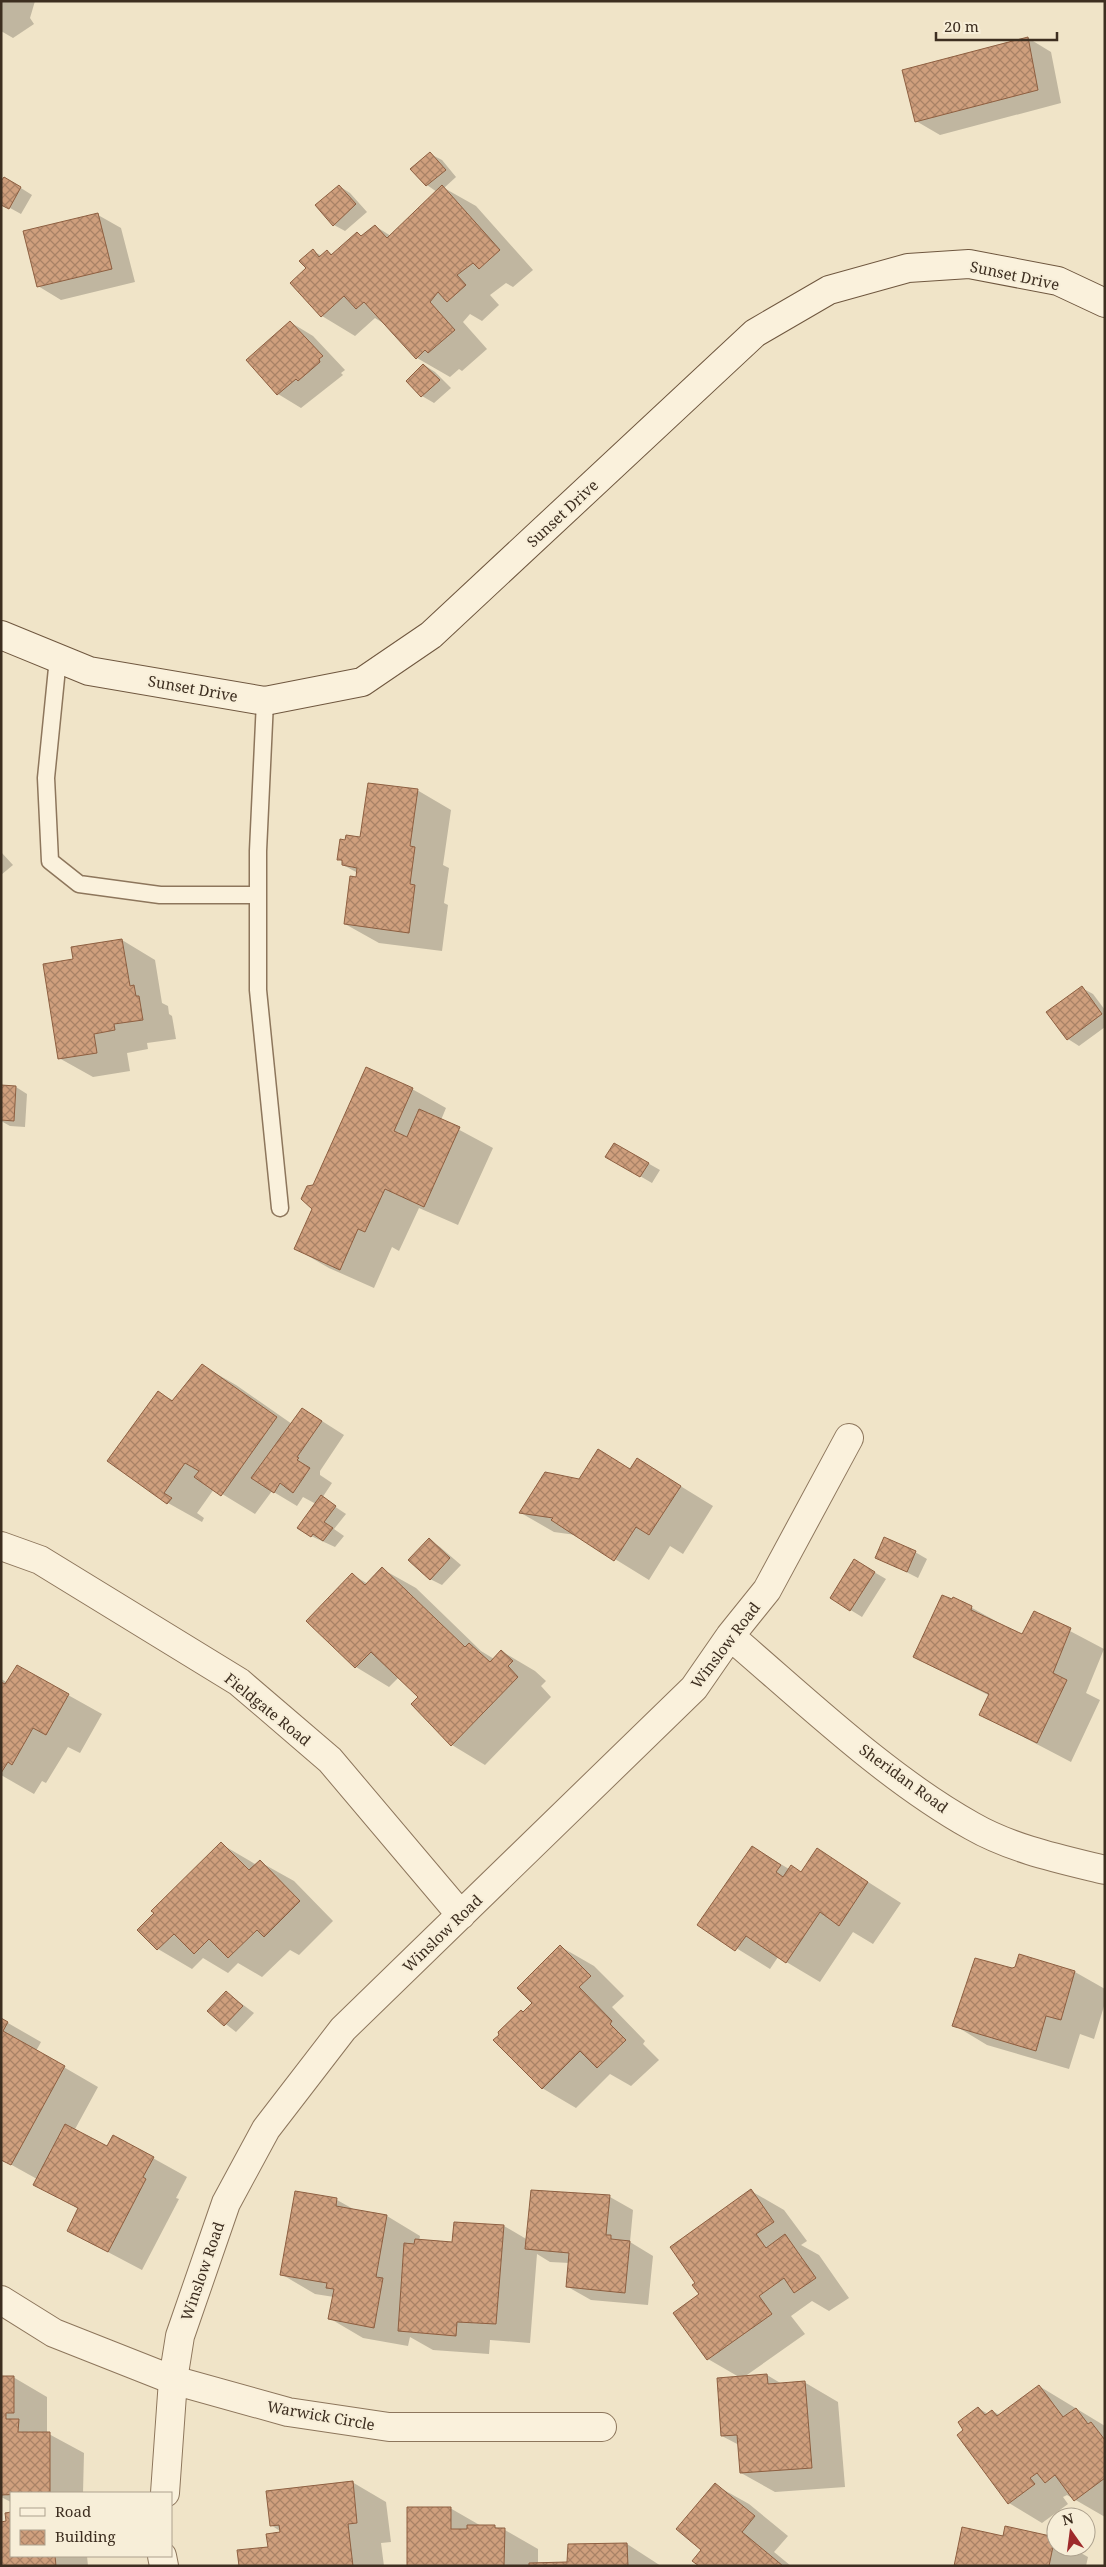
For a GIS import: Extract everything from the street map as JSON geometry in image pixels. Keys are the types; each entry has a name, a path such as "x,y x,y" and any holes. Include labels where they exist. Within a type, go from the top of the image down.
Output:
{"street":[{"name":"Sunset Drive","path":"1,635 89,671 265,701 362,682 431,635 755,333 829,290 908,268 969,264 1058,281 1105,303"},
{"name":"Winslow Road","path":"165,2492 173,2380 180,2336 226,2203 266,2130 343,2029 694,1688 730,1636 767,1590 849,1438"},
{"name":"Fieldgate Road","path":"1,1546 40,1560 239,1682 330,1760 461,1915"},
{"name":"Sheridan Road","path":"730,1636 882,1765 972,1827 1032,1851 1105,1870"},
{"name":"Warwick Circle","path":"1,2300 54,2333 173,2380 288,2412 389,2426 602,2427"}],"lane":[{"path":"58,658 46,778 50,861 79,884 160,895 258,895"},
{"path":"265,701 258,895 258,990 280,1208"}],"building":[{"path":"1028,37 1038,90 915,122 902,70"},
{"path":"430,152 446,170 426,186 410,169"},
{"path":"4,177 21,187 9,209 1,205 1,181"},
{"path":"339,185 356,204 333,226 315,205"},
{"path":"442,185 500,250 479,269 473,263 457,275 466,285 447,302 438,292 430,302 455,330 428,353 425,350 416,359 364,302 356,309 344,296 321,317 290,283 306,268 299,261 313,249 319,257 327,250 331,255 357,232 361,236 375,225 387,238"},
{"path":"98,213 112,269 37,287 23,231"},
{"path":"290,321 323,356 319,359 320,362 298,381 296,379 277,395 246,360"},
{"path":"423,364 440,380 421,397 406,381"},
{"path":"368,783 418,789 410,846 415,847 410,884 415,885 409,933 344,924 350,876 356,877 357,868 342,865 342,860 337,860 340,839 345,840 346,835 360,837"},
{"path":"122,939 130,986 134,985 136,996 139,996 143,1020 114,1024 115,1030 94,1034 97,1053 58,1059 43,964 73,959 71,947"},
{"path":"1082,986 1102,1014 1067,1040 1046,1012"},
{"path":"366,1067 413,1088 394,1131 407,1137 419,1109 460,1127 424,1207 385,1189 365,1232 358,1229 340,1270 294,1249 312,1209 301,1199 307,1186 313,1185"},
{"path":"1,1085 16,1086 14,1121 1,1120"},
{"path":"614,1143 649,1163 640,1177 605,1157"},
{"path":"202,1364 277,1417 221,1496 194,1477 199,1471 185,1463 164,1493 172,1498 167,1504 107,1461 158,1391 172,1401"},
{"path":"302,1408 322,1421 297,1457 299,1458 297,1460 310,1468 293,1493 280,1483 274,1493 251,1478"},
{"path":"598,1449 630,1469 637,1458 681,1486 649,1535 636,1527 614,1561 551,1520 553,1518 519,1513 545,1472 579,1479"},
{"path":"321,1495 336,1506 324,1522 333,1528 323,1541 313,1534 311,1537 297,1528"},
{"path":"884,1537 916,1551 907,1572 875,1558"},
{"path":"429,1538 450,1558 430,1580 408,1560"},
{"path":"854,1559 875,1572 850,1611 830,1598"},
{"path":"382,1567 465,1647 469,1643 490,1662 501,1650 513,1661 508,1666 518,1677 451,1746 411,1704 418,1697 371,1652 355,1668 306,1621 352,1573 365,1585"},
{"path":"942,1595 952,1599 953,1597 972,1606 971,1610 1022,1634 1034,1611 1071,1628 1053,1673 1067,1680 1037,1743 979,1715 989,1694 913,1657"},
{"path":"17,1665 69,1694 46,1735 33,1728 12,1765 8,1762 1,1773 1,1682 5,1684"},
{"path":"221,1842 249,1870 260,1860 300,1901 264,1937 257,1930 228,1958 209,1939 194,1954 174,1934 157,1950 137,1930 154,1913 151,1911"},
{"path":"752,1846 781,1865 776,1872 783,1877 791,1865 801,1872 817,1848 868,1882 839,1926 820,1912 786,1963 746,1936 735,1951 697,1925"},
{"path":"560,1945 591,1976 579,1987 612,2021 610,2024 626,2040 597,2068 580,2051 542,2089 493,2040 499,2035 498,2032 521,2010 523,2012 532,2003 517,1988"},
{"path":"1019,1954 1075,1971 1061,2020 1046,2016 1036,2051 952,2026 975,1958 1012,1968 1015,1967"},
{"path":"226,1991 243,2006 224,2026 207,2011"},
{"path":"1,2018 8,2022 3,2031 65,2066 11,2165 1,2160"},
{"path":"65,2124 107,2146 113,2135 154,2157 143,2177 146,2179 108,2252 67,2231 78,2208 33,2185"},
{"path":"751,2189 774,2222 756,2234 766,2248 785,2234 816,2278 794,2293 784,2278 759,2296 772,2314 707,2360 673,2313 699,2294 692,2285 695,2283 670,2247"},
{"path":"531,2190 610,2195 606,2235 611,2235 611,2239 630,2241 625,2293 566,2287 569,2253 525,2249"},
{"path":"295,2191 337,2198 336,2206 387,2215 376,2277 383,2278 374,2328 328,2319 334,2289 326,2288 327,2283 280,2275"},
{"path":"454,2222 504,2225 496,2324 457,2322 456,2336 398,2331 404,2243 414,2244 415,2239 452,2242"},
{"path":"767,2374 768,2384 805,2381 812,2468 740,2473 737,2435 721,2436 717,2378"},
{"path":"1,2376 14,2376 14,2413 6,2413 6,2419 19,2419 18,2432 50,2432 50,2492 10,2492 10,2495 1,2495"},
{"path":"1039,2385 1063,2417 1076,2408 1088,2424 1091,2422 1105,2440 1105,2478 1074,2501 1055,2475 1045,2483 1037,2473 1030,2478 1035,2484 1008,2504 957,2435 963,2430 958,2422 978,2407 985,2415 992,2410 997,2416"},
{"path":"353,2481 357,2523 348,2524 353,2566 239,2566 237,2550 268,2547 266,2534 280,2532 279,2525 270,2526 266,2491"},
{"path":"715,2483 755,2516 742,2532 783,2566 699,2566 692,2561 701,2550 676,2529"},
{"path":"407,2507 451,2507 451,2529 467,2529 467,2525 495,2525 495,2528 505,2528 504,2566 407,2566"},
{"path":"10,2512 10,2557 55,2557 56,2566 1,2566 1,2522 6,2521 5,2513"},
{"path":"1005,2526 1046,2535 1046,2557 1051,2557 1049,2566 954,2566 962,2527 1003,2536"},
{"path":"627,2543 628,2566 529,2566 529,2563 567,2562 568,2544"}]}
